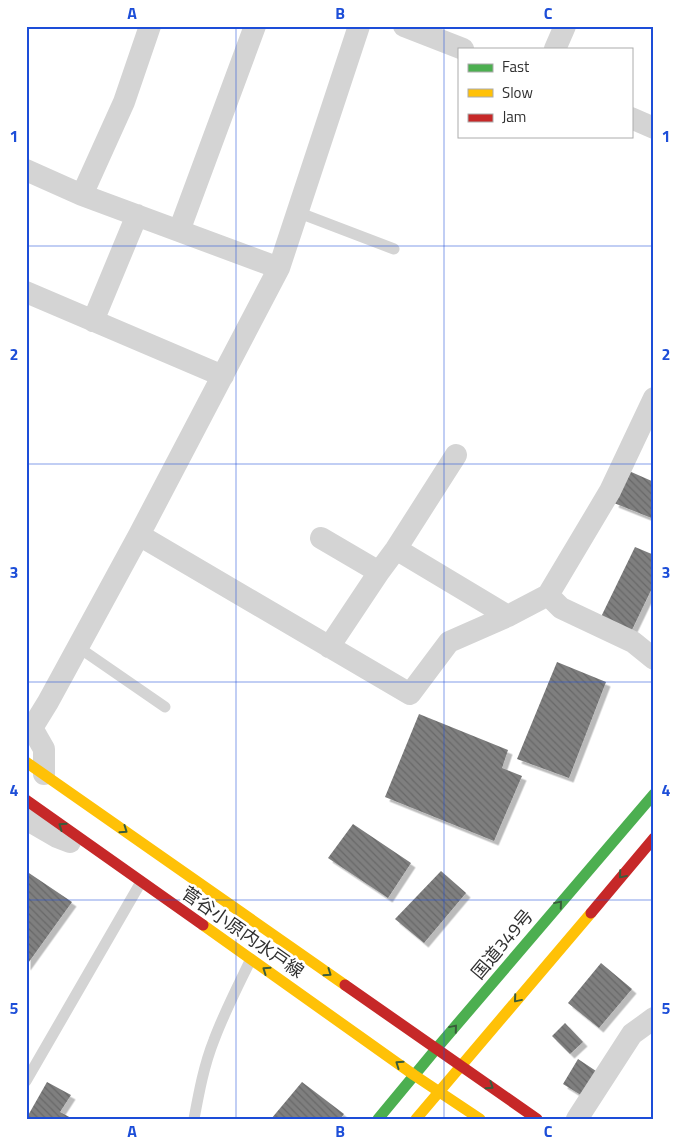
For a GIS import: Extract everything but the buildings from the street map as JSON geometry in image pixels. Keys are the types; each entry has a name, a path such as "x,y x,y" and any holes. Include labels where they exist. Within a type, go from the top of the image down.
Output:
{"main road":[{"name":"菅谷小原内水戸線","path":"35,768 538,1119"},
{"name":"国道349号","path":"378,1119 436,1048 654,794"},
{"name":"菅谷小原内水戸線","path":"26,800 414,1075 480,1119"},
{"path":"416,1119 654,838"}],"street":[{"path":"82,195 124,102 150,26"},
{"path":"179,231 255,26"},
{"path":"35,768 44,749 29,726 48,702 139,535 278,268 359,26"},
{"path":"404,26 460,48"},
{"path":"555,48 565,26"},
{"path":"632,118 654,128"},
{"path":"26,170 82,195 278,268"},
{"path":"93,321 137,215"},
{"path":"26,292 223,376"},
{"path":"139,535 410,694 449,642 508,616 548,595 610,491 654,398"},
{"path":"329,647 396,549 456,455"},
{"path":"321,538 379,572"},
{"path":"396,549 508,616"},
{"path":"548,595 561,608 633,642 654,659"},
{"path":"26,819 57,837 106,856"},
{"path":"577,1119 632,1034 654,1018"}],"lane":[{"path":"297,212 394,249"},
{"path":"78,647 165,707"},
{"path":"26,1081 141,882"},
{"path":"194,1119 203,1074 213,1042 250,959"}],"traffic: fast":[{"path":"378,1119 654,794"}],"traffic: slow":[{"path":"26,762 345,985"},
{"path":"416,1119 591,913"},
{"path":"203,925 414,1075 480,1119"}],"traffic: jam":[{"path":"26,800 203,925"},
{"path":"591,913 654,838"},
{"path":"345,985 537,1119"}]}
